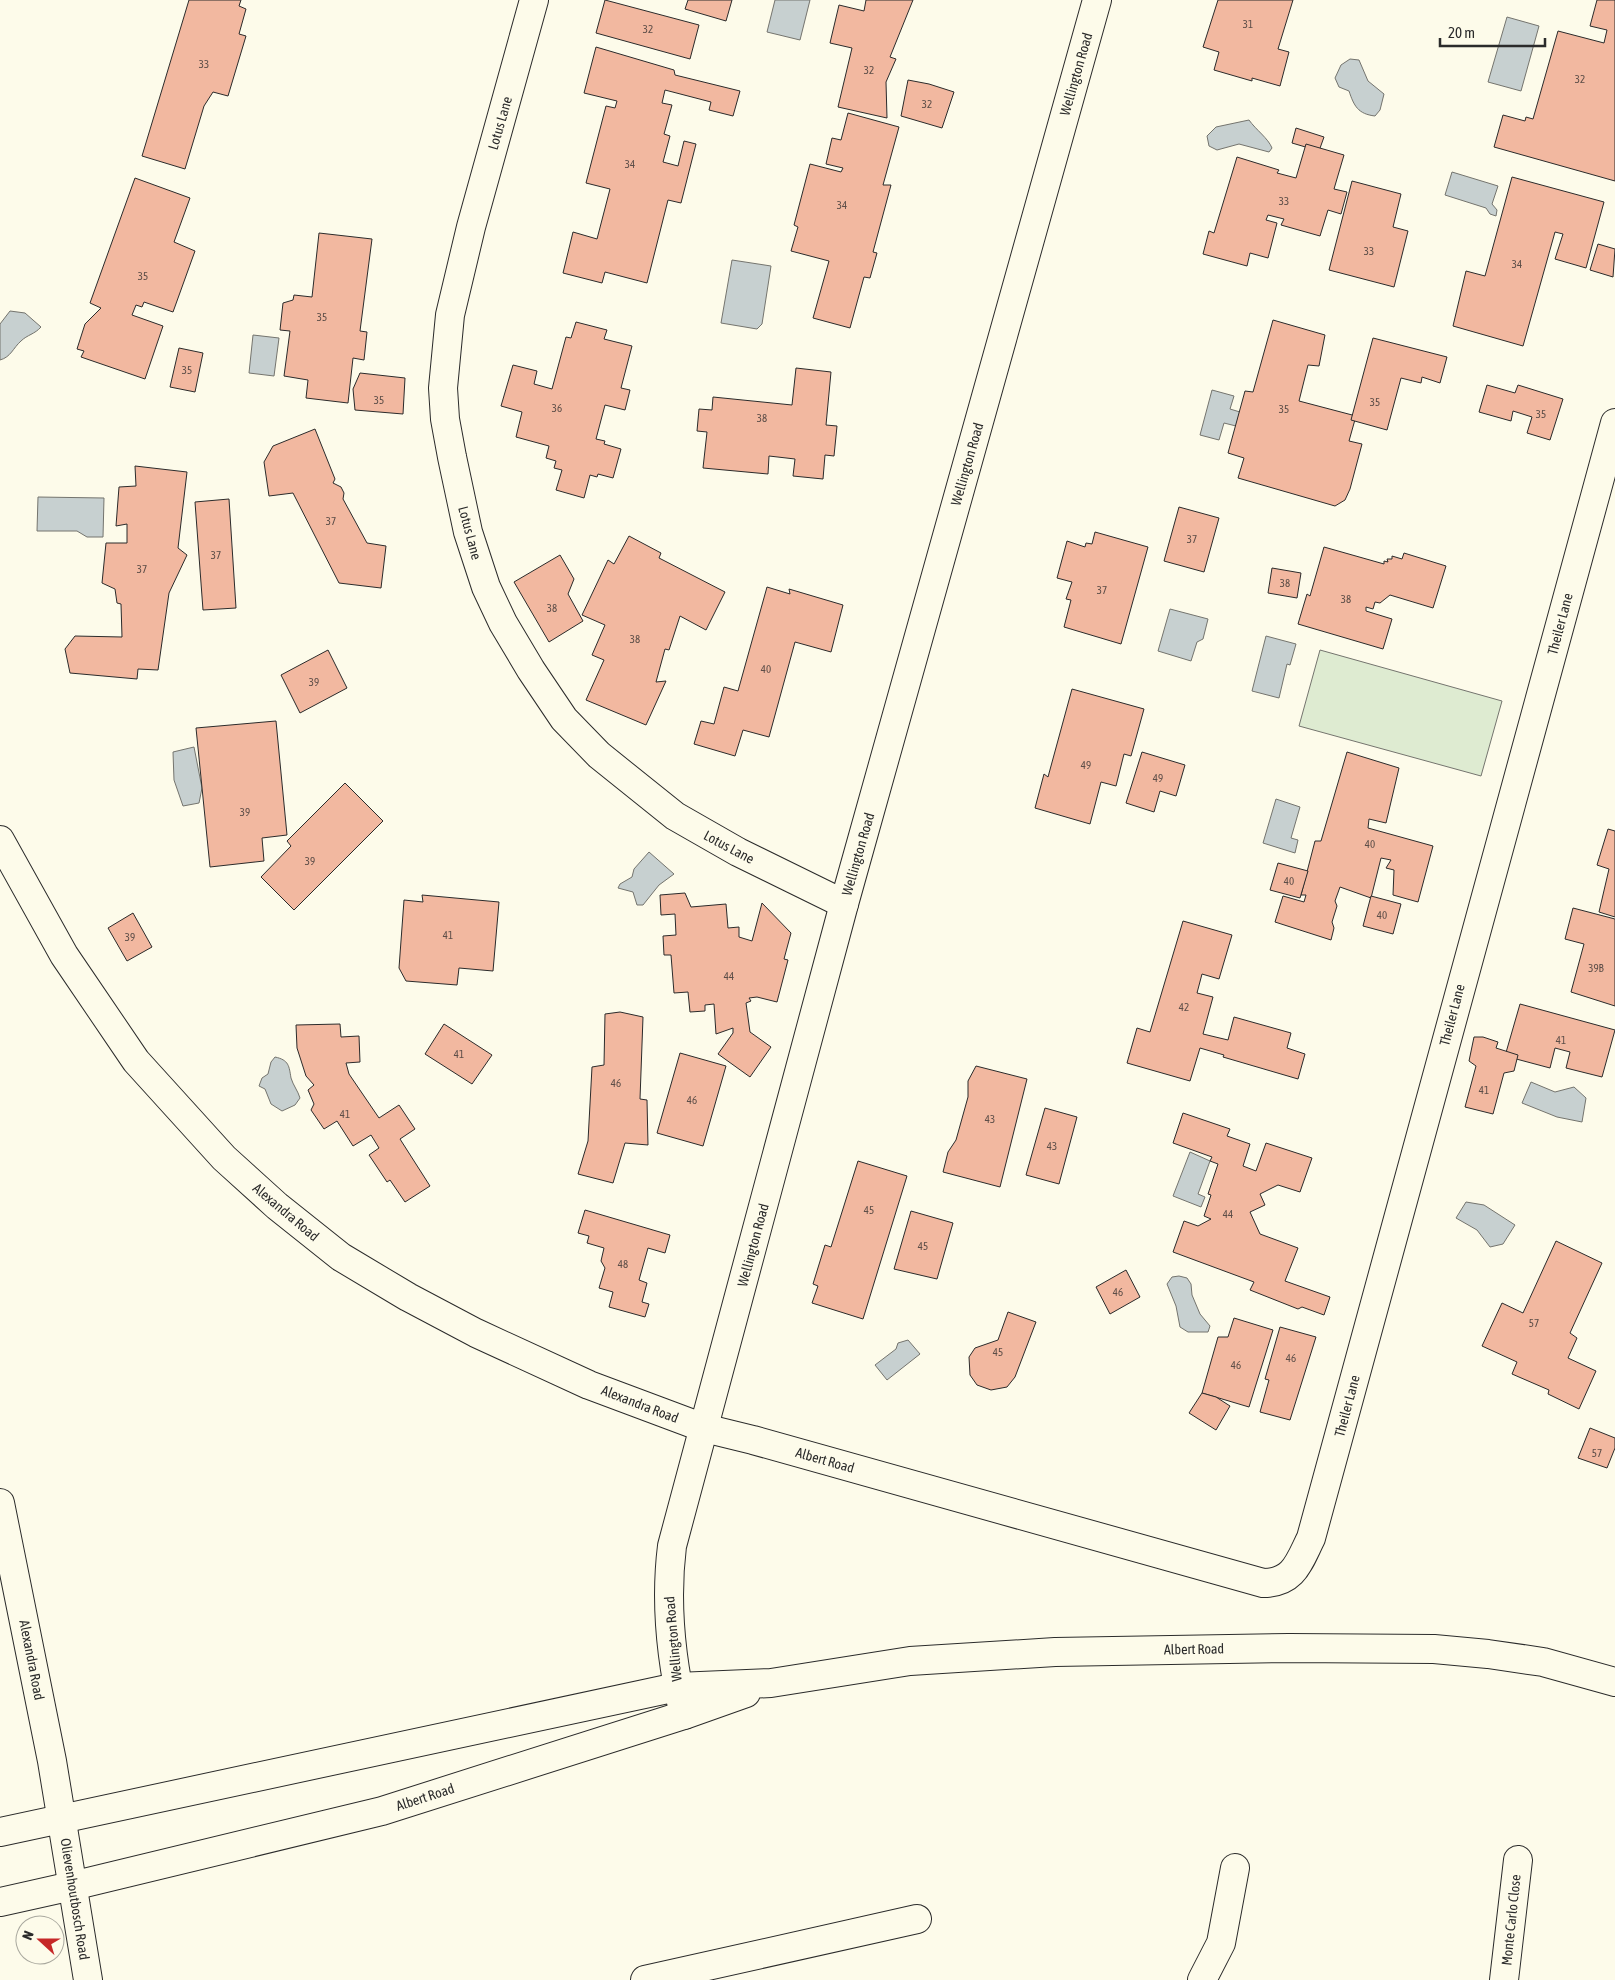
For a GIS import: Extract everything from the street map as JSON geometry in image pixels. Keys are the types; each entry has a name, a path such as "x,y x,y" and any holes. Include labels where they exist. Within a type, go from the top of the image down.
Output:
{"street":[{"name":"Lotus Lane","path":"534,0 471,228 450,315 443,388 445,419 468,532 486,587 502,623 559,711 599,755 675,816 738,852 844,904"},
{"name":"Wellington Road","path":"684,1715 677,1687 670,1626 669,1568 672,1546 844,904 1097,0"},
{"name":"Theiler Lane","path":"1263,1584 1276,1584 1292,1573 1298,1566 1311,1538 1403,1193 1615,423"},
{"name":"Alexandra Road","path":"0,840 64,955 136,1061 224,1158 277,1206 341,1257 408,1298 476,1333 589,1384 704,1428"},
{"name":"Albert Road","path":"704,1428 753,1440 1263,1584"},
{"name":"Alexandra Road","path":"0,1503 62,1817"},
{"name":"Albert Road","path":"0,1832 62,1817 677,1687 771,1684 910,1661 1054,1652 1289,1648 1434,1649 1543,1662 1615,1682"},
{"name":"Albert Road","path":"0,1902 382,1811 684,1715 771,1684"},
{"name":"Olievenhoutbosch Road","path":"62,1817 88,1980"},
{"name":"Monte Carlo Close","path":"1504,1980 1518,1860"},
{"path":"1202,1980 1222,1943 1235,1868"},
{"path":"645,1980 917,1919"}],"green space":[{"path":"1320,650 1502,701 1481,776 1299,726"}],"shaded area":[{"path":"775,0 810,0 800,40 767,32"},
{"path":"1507,17 1539,26 1521,91 1488,82"},
{"path":"1350,59 1359,60 1368,81 1384,94 1380,110 1375,116 1361,111 1353,101 1349,91 1339,87 1335,78 1341,65"},
{"path":"1249,120 1270,144 1272,148 1269,152 1239,144 1217,150 1209,146 1207,136 1216,127"},
{"path":"1452,172 1498,186 1492,204 1497,210 1496,216 1490,214 1486,208 1445,195"},
{"path":"732,260 771,266 762,324 757,329 721,323"},
{"path":"10,311 25,313 41,327 23,339 9,355 0,360 0,324"},
{"path":"253,335 279,338 274,376 249,373"},
{"path":"1212,390 1234,396 1230,409 1240,412 1236,426 1224,423 1219,440 1200,435"},
{"path":"38,497 104,498 103,537 87,537 77,531 37,531"},
{"path":"1170,609 1208,619 1203,639 1197,642 1191,661 1158,651"},
{"path":"1266,636 1296,644 1290,665 1287,664 1279,698 1252,691"},
{"path":"194,747 202,788 199,803 183,806 174,780 173,752"},
{"path":"1276,799 1300,807 1291,838 1298,840 1295,853 1263,843"},
{"path":"649,852 674,874 659,885 643,905 637,905 633,892 618,888 620,884 632,877 634,869"},
{"path":"275,1057 286,1062 300,1098 295,1105 282,1111 271,1104 265,1089 259,1086 262,1078 268,1074 271,1062"},
{"path":"1531,1082 1555,1092 1574,1087 1586,1098 1582,1122 1557,1117 1522,1103"},
{"path":"1190,1152 1210,1161 1198,1194 1205,1197 1201,1207 1173,1196"},
{"path":"1466,1202 1484,1205 1515,1225 1503,1244 1490,1247 1477,1230 1456,1218"},
{"path":"1172,1277 1187,1278 1191,1284 1192,1295 1200,1314 1210,1326 1208,1332 1188,1332 1180,1327 1176,1306 1167,1284"},
{"path":"908,1340 920,1354 887,1380 875,1365 896,1349 898,1343"}],"building":[{"path":"189,0 241,0 239,6 246,9 239,34 246,36 228,96 213,92 204,106 185,169 142,156"},
{"path":"605,0 699,25 690,59 596,33"},
{"path":"688,0 732,0 726,21 685,9"},
{"path":"866,0 913,0 890,57 896,59 886,82 887,118 838,107 852,48 830,43 839,5 864,11"},
{"path":"1218,0 1293,0 1278,49 1289,52 1280,86 1252,78 1252,81 1214,70 1219,52 1203,47"},
{"path":"1597,0 1615,0 1615,181 1494,147 1503,115 1525,121 1526,117 1533,119 1558,31 1604,43 1607,30 1590,26"},
{"path":"596,47 674,70 675,75 740,91 733,116 709,110 711,102 665,90 662,103 672,105 664,134 670,136 663,162 678,166 684,141 696,144 681,203 668,200 647,283 605,272 602,283 563,273 573,232 597,239 610,189 586,183 606,106 615,108 617,101 584,93"},
{"path":"908,80 954,92 942,128 901,116"},
{"path":"848,113 899,127 883,185 891,185 873,252 877,253 870,278 864,277 850,328 813,318 829,261 791,251 798,227 794,225 810,164 841,172 843,168 826,164 832,138 841,140"},
{"path":"1296,128 1324,137 1319,151 1292,143"},
{"path":"1306,144 1344,155 1334,189 1347,192 1341,214 1328,210 1320,236 1281,225 1284,219 1268,215 1266,220 1277,223 1268,258 1250,253 1247,266 1203,254 1209,231 1214,233 1237,157 1279,170 1277,173 1296,178"},
{"path":"1512,177 1604,202 1586,268 1555,259 1563,234 1555,232 1523,346 1453,326 1466,271 1485,276"},
{"path":"135,178 190,198 174,242 195,251 173,312 144,302 142,307 136,305 132,315 163,326 145,379 81,357 84,351 77,349 85,324 101,308 90,303"},
{"path":"1352,181 1401,194 1393,227 1408,231 1394,287 1329,270"},
{"path":"319,233 372,239 360,331 367,332 364,360 353,358 348,403 306,398 308,380 284,376 290,331 280,330 283,303 293,300 294,295 312,297"},
{"path":"1598,244 1615,249 1613,277 1590,270"},
{"path":"1273,320 1325,335 1319,366 1308,365 1299,401 1356,416 1349,441 1362,444 1350,489 1345,500 1335,506 1238,478 1244,458 1228,453 1245,391 1253,392"},
{"path":"576,322 607,330 604,339 632,346 621,388 630,390 625,410 605,405 596,439 605,441 604,444 621,449 613,478 598,474 597,477 590,475 584,498 556,490 562,470 554,468 556,461 546,458 549,446 516,437 522,412 501,406 513,365 537,371 534,384 552,389 566,337 571,338"},
{"path":"1373,338 1447,357 1440,383 1422,377 1421,383 1401,378 1387,430 1351,420"},
{"path":"179,348 203,353 195,392 170,387"},
{"path":"796,368 831,372 826,425 837,426 834,456 825,455 823,479 793,476 795,459 769,456 768,474 703,468 707,432 697,431 699,409 712,410 713,397 792,405"},
{"path":"360,373 405,378 403,414 355,410 353,389"},
{"path":"1487,385 1515,393 1518,385 1563,399 1550,440 1527,433 1532,417 1513,411 1511,421 1479,412"},
{"path":"315,429 335,479 333,483 341,487 344,493 343,499 367,543 386,546 381,588 339,583 293,493 269,496 264,462 273,446"},
{"path":"135,466 187,472 178,548 187,555 169,593 158,670 138,669 137,679 70,673 65,649 75,636 122,637 121,604 117,603 115,589 102,583 106,543 127,543 127,524 116,526 119,487 136,486"},
{"path":"229,499 236,608 203,610 195,502"},
{"path":"1179,507 1219,518 1204,572 1164,561"},
{"path":"1095,532 1148,547 1121,644 1064,627 1071,600 1066,599 1072,582 1057,578 1067,541 1085,547 1086,543 1092,544"},
{"path":"629,536 661,553 659,558 725,592 706,630 680,616 669,650 665,649 656,682 666,681 646,725 586,700 604,660 592,655 605,625 582,615 608,560 614,564"},
{"path":"1324,547 1384,564 1384,561 1388,562 1387,559 1392,559 1392,556 1402,559 1404,553 1446,566 1433,608 1390,595 1380,603 1375,602 1373,609 1366,607 1366,611 1392,619 1383,649 1298,624 1307,594 1310,596"},
{"path":"560,555 574,579 568,594 583,621 549,642 514,582"},
{"path":"1272,568 1301,573 1297,598 1268,593"},
{"path":"767,587 790,594 789,589 843,605 831,652 795,642 769,737 743,730 735,756 694,744 701,721 714,724 724,687 738,691"},
{"path":"328,650 347,688 300,713 281,675"},
{"path":"1072,689 1144,709 1131,756 1124,754 1116,786 1101,782 1090,824 1035,808 1044,774 1048,777"},
{"path":"276,721 287,835 262,838 264,861 210,867 196,728"},
{"path":"1142,752 1185,765 1176,796 1160,791 1154,812 1126,803"},
{"path":"1347,752 1399,768 1386,823 1369,819 1368,828 1433,846 1418,902 1393,895 1394,870 1386,868 1391,860 1381,858 1371,898 1340,887 1335,901 1337,906 1332,922 1334,928 1331,940 1275,922 1283,896 1304,902 1306,895 1301,895 1315,841 1321,841"},
{"path":"345,783 383,821 294,910 261,877 291,846 287,841"},
{"path":"1608,829 1615,831 1615,917 1599,912 1609,869 1597,865"},
{"path":"1278,863 1308,871 1300,898 1270,890"},
{"path":"685,893 691,907 726,904 728,928 739,927 739,937 752,941 762,903 791,933 784,959 788,960 777,1002 757,997 749,998 751,1001 746,1003 750,1032 771,1047 750,1077 718,1054 733,1033 733,1028 716,1034 714,1004 705,1005 705,1011 690,1012 688,992 674,993 671,955 664,955 663,936 676,935 675,914 661,915 660,895"},
{"path":"422,895 499,902 493,971 459,968 457,985 406,981 399,968 404,900 423,902"},
{"path":"1371,896 1401,904 1393,934 1363,926"},
{"path":"1573,908 1615,919 1615,1006 1571,992 1584,944 1565,939"},
{"path":"133,913 152,947 127,961 108,928"},
{"path":"1183,921 1232,935 1219,979 1202,974 1197,993 1213,997 1203,1034 1228,1040 1234,1017 1291,1033 1287,1048 1305,1054 1298,1079 1223,1057 1224,1055 1200,1048 1190,1081 1127,1063 1137,1028 1150,1032"},
{"path":"1520,1004 1615,1030 1602,1077 1566,1068 1570,1052 1555,1048 1550,1068 1505,1056"},
{"path":"620,1012 643,1017 640,1099 647,1100 648,1145 625,1143 613,1183 578,1174 588,1141 592,1067 604,1065 605,1014"},
{"path":"340,1024 341,1037 359,1036 360,1062 346,1063 349,1074 379,1118 399,1105 415,1129 400,1139 430,1186 405,1202 390,1180 387,1182 369,1155 379,1148 371,1135 353,1146 337,1121 324,1129 311,1110 314,1104 308,1090 314,1085 306,1076 297,1048 296,1025"},
{"path":"444,1024 492,1055 472,1084 425,1054"},
{"path":"1474,1037 1483,1037 1498,1042 1496,1048 1518,1055 1514,1071 1504,1073 1493,1114 1465,1107 1476,1066 1469,1061"},
{"path":"680,1053 726,1066 703,1146 657,1133"},
{"path":"976,1066 1027,1079 1000,1187 943,1172 948,1152 956,1140 968,1097 968,1081"},
{"path":"1045,1108 1077,1117 1059,1184 1026,1175"},
{"path":"1183,1113 1230,1129 1227,1136 1250,1144 1243,1166 1256,1171 1266,1143 1312,1158 1300,1192 1278,1185 1260,1194 1265,1205 1250,1212 1260,1234 1298,1248 1285,1281 1330,1297 1324,1315 1302,1307 1298,1309 1250,1290 1254,1282 1173,1252 1184,1221 1198,1226 1211,1219 1204,1216 1211,1195 1208,1194 1218,1164 1210,1161 1212,1157 1173,1143"},
{"path":"858,1161 907,1176 863,1319 812,1303 818,1286 813,1284 825,1245 831,1247"},
{"path":"585,1210 670,1235 665,1253 648,1248 639,1280 647,1283 642,1302 649,1304 645,1317 609,1307 613,1292 599,1288 605,1268 601,1261 604,1248 587,1243 589,1236 578,1233"},
{"path":"911,1211 953,1223 937,1279 894,1269"},
{"path":"1556,1241 1602,1263 1570,1333 1577,1338 1568,1358 1596,1371 1579,1409 1548,1394 1549,1390 1512,1374 1517,1362 1482,1346 1502,1303 1523,1313"},
{"path":"1126,1270 1140,1297 1110,1314 1096,1287"},
{"path":"1008,1312 1036,1322 1015,1377 1007,1387 991,1390 977,1385 970,1375 969,1357 975,1348 998,1340"},
{"path":"1234,1318 1273,1330 1249,1407 1202,1393 1218,1337 1228,1337"},
{"path":"1280,1327 1316,1337 1290,1420 1260,1412 1269,1380 1265,1379"},
{"path":"1202,1393 1216,1397 1230,1406 1216,1430 1189,1413"},
{"path":"1590,1428 1615,1438 1615,1448 1607,1468 1578,1458"}]}
